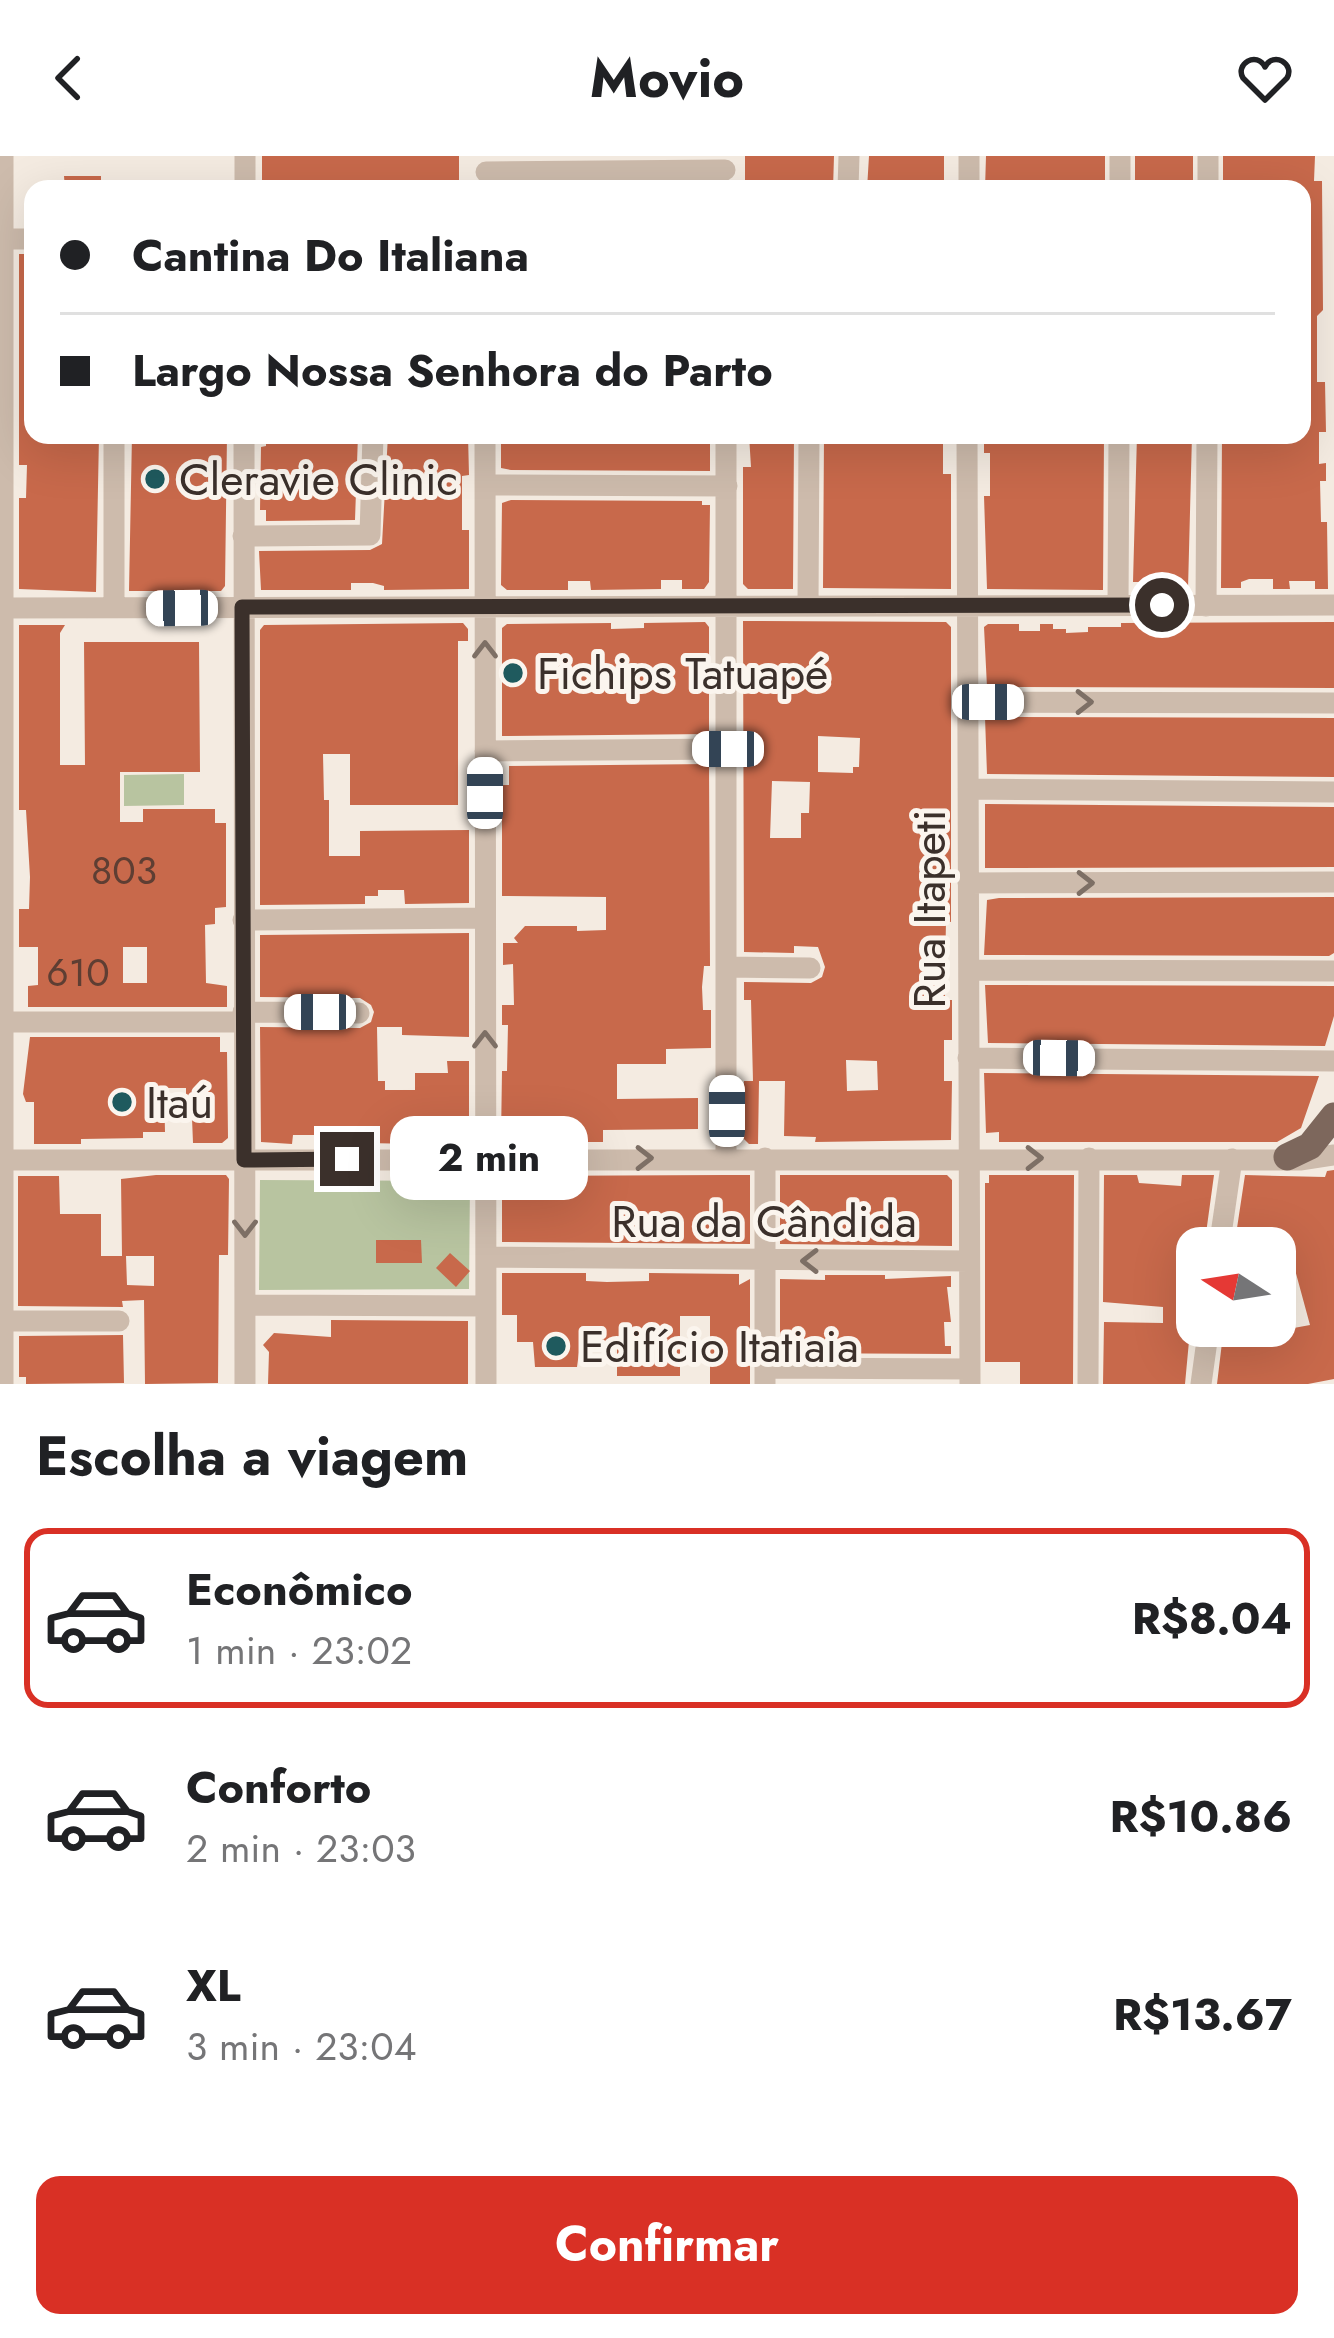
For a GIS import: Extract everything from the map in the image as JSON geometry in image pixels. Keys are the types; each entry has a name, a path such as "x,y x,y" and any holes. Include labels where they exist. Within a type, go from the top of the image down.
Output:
{"main road":[{"path":"1287,1157 1310,1146 1334,1116"}],"street":[{"path":"3,156 3,1384"},
{"path":"486,172 725,172"},
{"path":"114,444 114,608"},
{"path":"244,444 245,1384"},
{"path":"243,536 370,535 373,444"},
{"path":"485,444 486,1384"},
{"path":"726,444 726,1159"},
{"path":"808,605 809,444"},
{"name":"Rua Itapeti","path":"968,444 970,1376"},
{"path":"1118,605 1119,444"},
{"path":"1206,606 1207,444"},
{"path":"485,485 727,485"},
{"path":"1,608 1334,605"},
{"path":"967,702 1334,703"},
{"path":"485,751 728,749"},
{"path":"968,789 1334,792"},
{"path":"968,883 1334,882"},
{"path":"243,920 485,918"},
{"path":"727,967 810,968"},
{"path":"969,970 1334,971"},
{"path":"1,1022 359,1013"},
{"path":"968,1058 1334,1060"},
{"path":"1,1160 1300,1160 1334,1155"},
{"path":"765,1158 765,1376 970,1376"},
{"path":"1088,1384 1090,1158"},
{"path":"1223,1227 1232,1159"},
{"name":"Rua da Cândida","path":"486,1257 969,1261"},
{"path":"245,1305 486,1306"},
{"path":"2,1322 119,1321"},
{"path":"1201,1384 1206,1347"}],"green space":[{"path":"184,774 184,805 124,806 124,775"},
{"path":"260,1180 470,1181 469,1289 259,1290"}],"building":[{"path":"262,156 459,156 459,180 262,180"},
{"path":"745,156 834,156 833,180 745,180"},
{"path":"869,156 944,156 944,180 868,180"},
{"path":"986,156 1105,156 1105,180 985,180"},
{"path":"1135,156 1193,156 1193,180 1135,180"},
{"path":"1223,156 1315,156 1314,181 1322,181 1323,310 1317,316 1317,382 1325,382 1326,432 1319,432 1319,464 1326,463 1326,481 1320,481 1321,522 1327,522 1328,589 1315,589 1315,581 1289,581 1290,589 1273,589 1273,579 1249,579 1241,582 1241,588 1221,588 1222,444 1311,444 1311,180 1223,180"},
{"path":"64,176 101,176 101,180 64,180"},
{"path":"19,254 24,254 24,444 99,444 96,592 19,589 19,498 26,498 27,465 19,465"},
{"path":"132,444 227,444 225,586 221,591 129,591"},
{"path":"358,444 355,520 266,521 266,510 260,510 261,447"},
{"path":"388,444 468,444 469,475 462,476 462,530 469,530 469,589 384,590 373,583 351,583 351,590 261,590 259,551 370,550 382,544"},
{"path":"501,444 710,444 710,471 501,468"},
{"path":"750,444 794,444 793,589 748,589 743,584 743,467 751,467"},
{"path":"824,444 943,444 943,474 951,474 951,589 823,588"},
{"path":"984,444 1104,444 1103,590 987,589 984,496 990,496 990,453 984,453"},
{"path":"1137,444 1192,444 1188,589 1148,589 1148,582 1133,582"},
{"path":"702,501 710,505 709,582 704,589 682,589 682,580 661,580 661,589 591,590 590,581 568,581 568,590 507,590 501,585 502,503"},
{"path":"743,621 946,622 951,627 951,922 946,921 945,1000 952,1000 952,1040 944,1040 944,1081 952,1081 951,1140 815,1142 816,1137 784,1136 785,1081 759,1081 758,1144 749,1144 743,1138 744,1081 753,1081 751,1000 744,1000 744,982 811,983 822,977 825,967 818,947 794,946 794,953 744,952","holes":["818,736 860,738 859,767 853,767 853,773 818,772","772,781 810,782 809,813 801,813 801,838 770,838","846,1060 877,1061 878,1090 847,1091"]},
{"path":"705,622 709,627 709,734 502,736 502,628 507,624 611,623 611,629"},
{"path":"1334,622 1334,688 987,687 984,627 988,624 1019,624 1019,631 1040,631 1040,624 1053,624 1053,629 1066,629 1066,633 1121,627 1121,623"},
{"path":"463,623 468,641 458,641 458,805 350,805 350,754 323,754 329,856 360,856 360,831 469,830 469,903 405,904 404,890 378,890 378,896 365,896 365,904 260,905 260,630 264,625"},
{"path":"19,625 65,625 60,633 60,765 85,765 84,642 199,642 200,772 120,772 120,822 143,822 143,809 215,809 215,823 226,823 226,907 215,908 215,924 205,925 206,983 227,986 227,1007 28,1007 28,986 38,985 38,947 19,947 19,909 29,909 30,877 26,810 19,810","holes":["123,947 147,947 147,983 123,983"]},
{"path":"985,717 1334,718 1334,777 987,774"},
{"path":"709,764 710,966 704,966 702,987 703,1010 711,1010 711,1048 666,1049 666,1064 617,1064 617,1099 698,1098 698,1129 603,1130 603,1142 505,1142 501,1138 502,1071 507,1071 508,1025 502,1025 502,1005 514,1005 513,964 503,965 503,943 518,943 514,938 525,926 606,930 606,897 502,896 502,785 509,785 509,766"},
{"path":"985,804 1334,807 1334,867 985,868"},
{"path":"1334,897 1334,953 1329,956 984,955 987,900 999,898"},
{"path":"469,933 469,1037 402,1035 402,1027 377,1027 378,1081 385,1081 385,1090 415,1090 415,1073 448,1073 447,1061 469,1061 469,1139 463,1145 367,1143 367,1132 343,1133 344,1143 323,1143 323,1135 293,1135 292,1144 261,1142 260,1027 360,1028 371,1022 374,1012 360,998 260,997 260,935"},
{"path":"985,985 1334,986 1334,1016 1325,1046 988,1043"},
{"path":"30,1037 220,1037 220,1052 227,1052 228,1138 222,1143 193,1143 192,1118 186,1119 186,1088 164,1088 165,1132 143,1132 143,1138 81,1139 81,1144 34,1144 34,1102 26,1102 23,1094"},
{"path":"984,1073 1319,1076 1301,1128 1277,1142 999,1142 999,1132 986,1133"},
{"path":"1334,1170 1334,1379 1308,1384 1217,1384 1221,1347 1296,1347 1296,1328 1310,1325 1296,1273 1296,1227 1237,1227 1245,1175 1325,1177"},
{"path":"226,1175 229,1179 228,1255 219,1255 218,1383 145,1384 144,1300 122,1301 123,1307 18,1306 18,1176 59,1176 60,1214 101,1214 101,1256 122,1256 121,1179","holes":["126,1256 154,1256 154,1286 127,1285"]},
{"path":"750,1175 750,1244 502,1242 502,1193 514,1188 514,1176"},
{"path":"780,1175 947,1175 952,1180 952,1246 780,1244"},
{"path":"989,1175 1074,1175 1073,1384 1020,1384 1020,1362 985,1362 985,1183"},
{"path":"1104,1175 1137,1175 1139,1183 1181,1186 1182,1175 1214,1175 1207,1227 1176,1227 1176,1347 1188,1347 1185,1384 1103,1384 1104,1322 1163,1323 1163,1307 1103,1302"},
{"path":"376,1240 421,1240 422,1263 376,1263"},
{"path":"450,1253 470,1271 456,1287 436,1268"},
{"path":"502,1273 586,1273 586,1281 607,1282 649,1281 649,1273 739,1274 739,1285 750,1279 750,1384 710,1384 710,1316 680,1316 680,1376 617,1376 617,1346 580,1345 577,1367 535,1367 533,1342 517,1342 517,1315 502,1315"},
{"path":"825,1275 951,1276 951,1287 947,1287 951,1322 944,1322 945,1346 951,1346 951,1354 780,1353 780,1279 825,1280"},
{"path":"331,1320 468,1321 468,1384 268,1384 269,1352 263,1345 274,1333 331,1337"},
{"path":"123,1335 124,1383 26,1384 26,1377 19,1377 19,1336"}],"place":[{"name":"Cleravie Clinic","path":"155,479"},
{"name":"Fichips Tatuapé","path":"513,673"},
{"name":"Itaú","path":"122,1102"},
{"name":"Edifício Itatiaia","path":"556,1346"}],"route":[{"path":"347,1159 244,1160 242,607 1162,605"}]}
